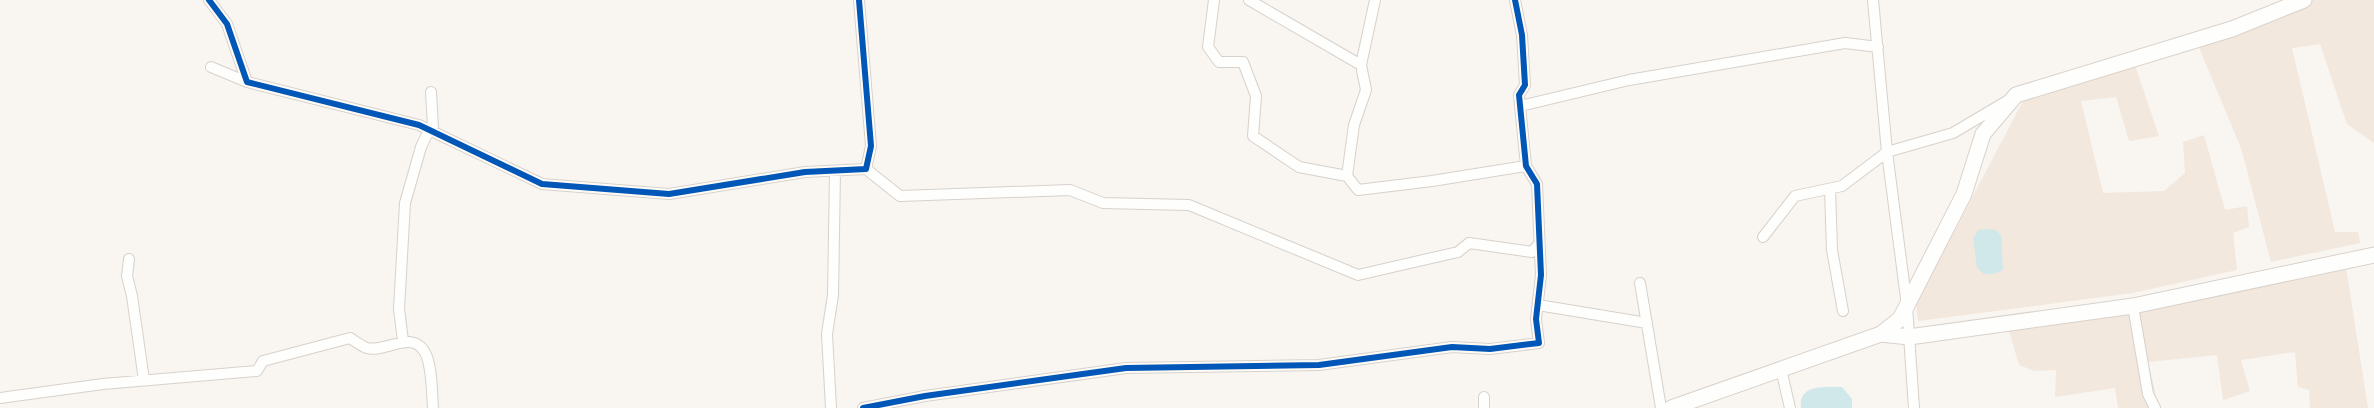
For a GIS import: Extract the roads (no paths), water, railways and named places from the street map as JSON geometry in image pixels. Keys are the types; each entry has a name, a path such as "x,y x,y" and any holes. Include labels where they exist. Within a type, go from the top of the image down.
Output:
{"main road":[{"path":"1671,408 1882,334 1900,318 1964,194 1984,134 2016,95 2232,29 2304,0"},
{"path":"1882,334 1909,337 2133,306 2374,255"}],"street":[{"path":"209,0 227,24 247,82"},
{"path":"859,0 871,146 866,169"},
{"path":"1214,0 1208,47 1219,62 1243,62 1256,96 1253,136 1299,167 1347,176 1358,190 1432,181 1526,166"},
{"path":"1249,0 1361,65"},
{"path":"1347,176 1354,125 1366,90 1361,65 1375,0"},
{"path":"863,408 924,396 1126,368 1319,366 1452,347 1490,349 1539,343 1536,319 1541,275 1536,184 1526,166 1519,95 1525,85 1522,36 1515,0"},
{"path":"1873,0 1887,152 1907,306 1914,408"},
{"path":"1520,106 1629,80 1845,43 1878,47"},
{"path":"211,67 247,82 316,98 429,130 542,184 669,194 805,172 866,169 900,196 1070,190 1103,203 1189,205 1358,275 1458,252 1469,243 1532,252 1539,244"},
{"path":"403,342 399,309 405,203 421,147 429,130 433,127 431,92"},
{"path":"1763,237 1795,196 1842,186 1887,152 1953,133 2016,95"},
{"path":"831,408 827,334 833,295 835,172"},
{"path":"1830,189 1832,250 1843,310"},
{"path":"129,259 127,276 132,296 144,380"},
{"path":"1640,284 1661,408"},
{"path":"1538,305 1647,323"},
{"path":"2133,306 2148,394 2155,408"},
{"path":"0,398 144,380 258,371 263,361 350,338 367,348 388,348 403,342 413,342 424,350 429,367 433,408"},
{"path":"1781,369 1790,408"}],"water":[{"path":"1978,230 1996,230 2001,235 2003,270 1994,274 1984,274 1977,268 1973,238"},
{"path":"1820,387 1842,387 1852,399 1852,408 1801,408 1801,400 1808,391"}]}
